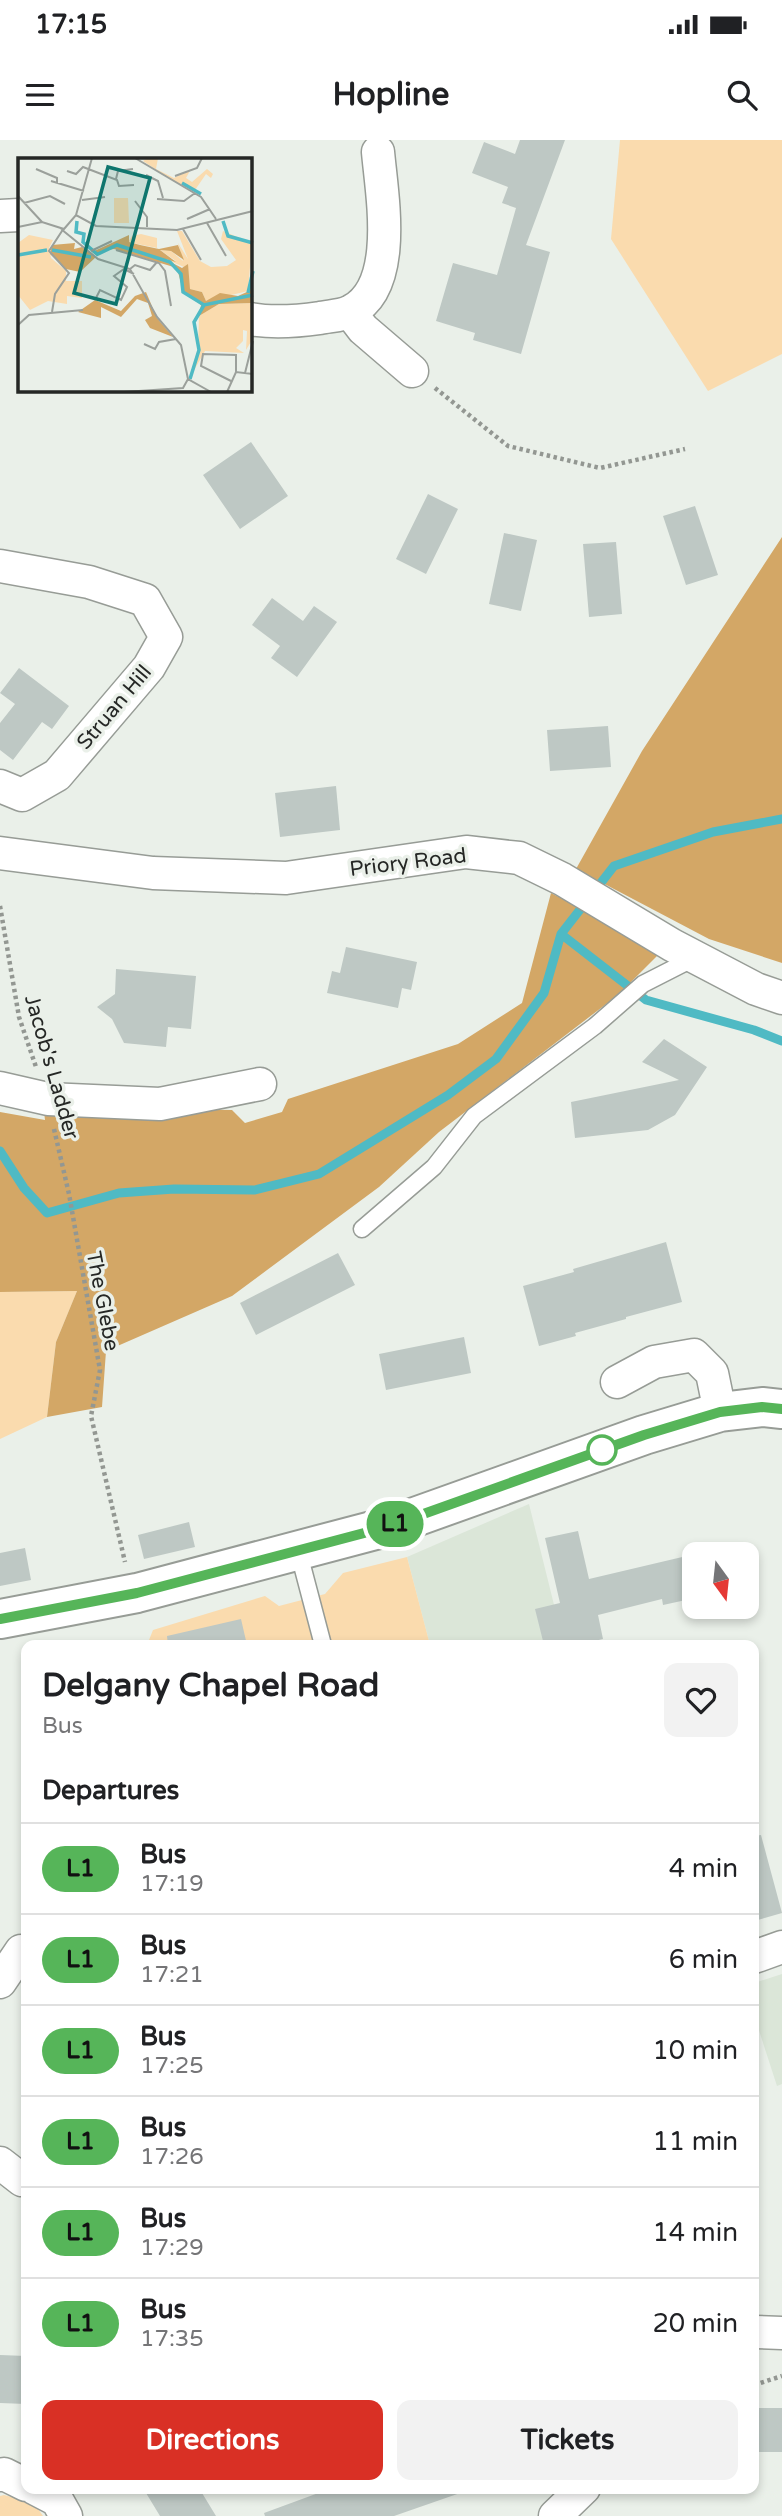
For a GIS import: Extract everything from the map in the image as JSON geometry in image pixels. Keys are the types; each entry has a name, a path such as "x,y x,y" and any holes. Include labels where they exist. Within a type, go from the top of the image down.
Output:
{"main road":[{"path":"0,1619 137,1593 387,1527 644,1435 720,1412 762,1407 782,1409"}],"street":[{"path":"252,319 310,320 350,312 368,299 382,271 383,216 378,152"},
{"path":"0,216 18,215"},
{"path":"350,312 363,329 412,371"},
{"name":"Struan Hill","path":"0,566 89,582 145,600 166,637 149,667 57,775 22,795 0,786"},
{"name":"Priory Road","path":"0,853 153,873 286,878 466,852 519,858 562,879 696,957 756,989 782,999"},
{"path":"0,1088 48,1098 160,1104 260,1084"},
{"path":"617,1382 654,1362 694,1355 712,1373 720,1412"},
{"path":"0,1982 16,1945"},
{"path":"759,1955 782,1947"},
{"path":"759,2332 782,2333"},
{"path":"0,2475 4,2474 21,2482"},
{"path":"46,2494 57,2500 66,2516"},
{"path":"555,2516 578,2494"}],"lane":[{"path":"362,1229 433,1167 474,1116 595,1027 643,984 696,957"},
{"path":"298,1550 322,1640"}],"path":[{"path":"412,371 508,446 600,468 685,449"},
{"name":"Jacob's Ladder","path":"0,906 19,1017 48,1098 69,1194 74,1233"},
{"name":"The Glebe","path":"74,1233 100,1370 91,1416 124,1559"},
{"path":"759,2383 782,2376"}],"shaded area":[{"path":"620,140 782,140 782,354 708,391 611,239"},
{"path":"782,537 782,963 709,939 576,869 642,751"},
{"path":"551,893 663,950 618,995 439,1132 379,1187 232,1296 106,1351 102,1407 47,1417 56,1342 77,1291 0,1292 0,1112 45,1120 43,1104 66,1108 232,1110 245,1123 282,1112 288,1099 458,1044 522,1003"},
{"path":"77,1291 56,1342 47,1417 0,1439 0,1292"},
{"path":"529,1504 563,1640 429,1640 407,1557"},
{"path":"407,1557 429,1640 149,1640 153,1630 265,1596 279,1606 325,1594 343,1573"},
{"path":"782,1974 782,2084 777,2086 759,2030 759,1981"},
{"path":"0,2496 34,2503 43,2516 0,2516"}],"building":[{"path":"520,140 565,140 526,245 550,252 521,354 473,340 475,333 436,321 453,263 497,275 516,208 502,203 508,187 472,173 484,142 515,154"},
{"path":"251,442 288,496 240,529 203,475"},
{"path":"428,494 458,509 426,574 396,559"},
{"path":"695,506 718,575 686,585 663,516"},
{"path":"504,533 537,540 521,611 489,604"},
{"path":"616,542 622,614 589,617 583,544"},
{"path":"272,598 303,621 314,606 337,622 297,677 271,658 280,646 252,625"},
{"path":"19,668 69,706 52,729 42,722 13,760 0,750 0,723 15,704 0,693"},
{"path":"608,726 611,767 550,771 547,730"},
{"path":"336,786 340,830 280,837 275,793"},
{"path":"346,947 417,962 411,990 402,988 398,1008 327,993 332,971 340,973"},
{"path":"116,969 196,976 191,1029 168,1027 166,1047 124,1043 112,1019 97,1007 115,994"},
{"path":"664,1039 707,1067 675,1115 648,1130 575,1138 571,1102 679,1080 642,1062"},
{"path":"666,1242 682,1302 626,1317 575,1333 576,1336 539,1346 523,1286"},
{"path":"338,1253 355,1285 256,1335 240,1303"},
{"path":"464,1337 471,1373 386,1390 379,1354"},
{"path":"189,1522 195,1547 144,1559 138,1535"},
{"path":"578,1531 589,1579 682,1557 682,1601 663,1605 662,1599 598,1615 603,1639 543,1640 535,1609 560,1603 545,1538"},
{"path":"25,1548 31,1580 0,1586 0,1553"},
{"path":"241,1619 246,1640 167,1640 167,1636"},
{"path":"759,1835 782,1913 759,1920"},
{"path":"0,2355 21,2356 21,2404 0,2403"},
{"path":"759,2408 782,2408 782,2452 759,2452"},
{"path":"147,2494 203,2494 216,2516 160,2516"},
{"path":"316,2494 457,2494 394,2516 265,2516 264,2513"}],"waterway":[{"path":"0,1151 24,1188 47,1213 119,1193 174,1189 255,1190 319,1174 448,1095 496,1059 544,993 561,934 614,866 713,832 782,819"},
{"path":"561,934 646,1000 754,1030 782,1041"}],"bus line":[{"name":"L1","path":"0,1619 137,1593 387,1527 644,1435 720,1412 762,1407 782,1409"}]}
